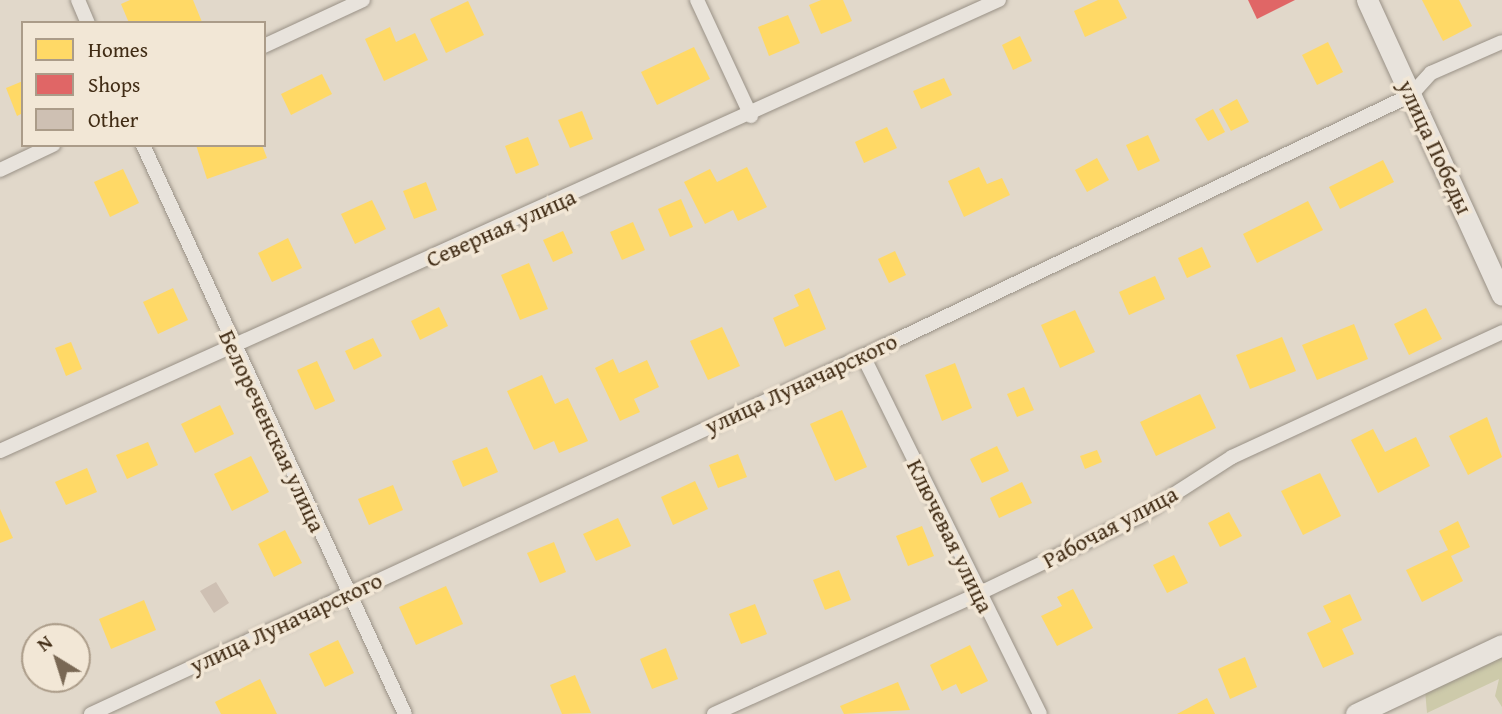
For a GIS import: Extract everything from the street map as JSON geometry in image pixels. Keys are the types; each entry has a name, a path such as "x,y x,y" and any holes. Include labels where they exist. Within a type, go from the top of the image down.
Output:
{"main road":[{"name":"улица Победы","path":"1367,0 1502,295"},
{"path":"1356,714 1502,645"}],"street":[{"path":"78,0 87,21"},
{"path":"266,45 363,0"},
{"path":"697,0 751,116"},
{"name":"Северная улица","path":"0,451 751,116 999,0"},
{"name":"улица Луначарского","path":"91,714 863,356 1411,94 1431,73 1502,42"},
{"path":"0,170 49,147"},
{"name":"Белореченская улица","path":"144,147 233,347 405,714"},
{"name":"Рабочая улица","path":"714,714 978,594 1140,516 1232,457 1502,332"},
{"name":"Ключевая улица","path":"863,356 978,594 1040,714"}],"shaded area":[{"path":"1497,656 1502,657 1502,707 1495,696 1499,679 1427,713 1425,690"}],"building: Homes":[{"path":"130,0 193,0 202,21 128,21 121,4"},
{"path":"821,0 843,0 852,21 821,34 809,5"},
{"path":"1098,0 1118,0 1127,18 1085,37 1074,11"},
{"path":"1422,0 1459,0 1472,26 1443,41"},
{"path":"468,1 484,35 446,53 430,19"},
{"path":"788,15 800,43 769,56 758,27"},
{"path":"390,27 396,42 415,33 428,60 384,81 365,39"},
{"path":"1020,36 1032,61 1013,70 1002,45"},
{"path":"1328,42 1343,72 1317,85 1302,55"},
{"path":"694,47 710,79 657,105 641,72"},
{"path":"322,74 332,94 291,115 281,94"},
{"path":"944,78 952,95 921,109 913,91"},
{"path":"21,82 21,114 17,116 6,88"},
{"path":"1237,99 1249,122 1231,131 1219,109"},
{"path":"1213,109 1225,132 1208,141 1195,119"},
{"path":"582,111 593,139 570,148 558,120"},
{"path":"887,127 897,148 864,163 855,142"},
{"path":"1148,135 1160,161 1138,171 1126,145"},
{"path":"528,137 539,165 516,174 505,146"},
{"path":"197,147 263,147 267,158 207,179"},
{"path":"1097,158 1109,180 1087,192 1075,170"},
{"path":"1383,160 1394,182 1340,209 1329,187"},
{"path":"747,167 767,207 738,221 733,210 705,224 684,182 710,169 717,182"},
{"path":"979,167 987,184 1002,178 1010,195 964,217 948,181"},
{"path":"123,169 139,203 110,217 94,182"},
{"path":"426,182 437,210 414,219 403,191"},
{"path":"681,199 693,227 670,237 658,209"},
{"path":"372,200 386,229 355,244 341,214"},
{"path":"1308,201 1323,230 1257,263 1243,234"},
{"path":"633,222 645,250 622,260 610,232"},
{"path":"563,231 573,253 553,262 543,240"},
{"path":"288,238 302,268 272,282 258,253"},
{"path":"1202,247 1211,267 1187,278 1178,258"},
{"path":"895,251 906,275 889,283 878,259"},
{"path":"529,263 548,309 520,320 501,275"},
{"path":"1155,276 1165,299 1129,315 1119,292"},
{"path":"173,288 188,320 158,334 143,302"},
{"path":"809,288 826,329 785,347 773,318 799,306 794,295"},
{"path":"439,307 448,326 420,340 411,321"},
{"path":"1426,308 1442,339 1409,355 1394,324"},
{"path":"1075,310 1095,352 1060,368 1041,325"},
{"path":"1354,324 1368,359 1317,380 1302,345"},
{"path":"722,327 740,366 708,380 690,341"},
{"path":"1282,337 1296,371 1250,389 1236,355"},
{"path":"373,338 382,356 354,370 345,351"},
{"path":"71,342 82,369 66,376 55,348"},
{"path":"613,359 619,373 647,360 659,387 634,399 640,412 620,421 595,368"},
{"path":"317,361 335,401 315,410 297,370"},
{"path":"955,363 972,408 942,421 925,375"},
{"path":"542,375 555,404 568,398 588,441 559,453 554,441 534,450 507,391"},
{"path":"1024,387 1034,410 1017,417 1007,394"},
{"path":"1200,394 1216,428 1156,456 1140,422"},
{"path":"220,405 234,434 195,453 181,424"},
{"path":"842,410 867,467 835,481 810,424"},
{"path":"1487,417 1502,457 1468,475 1449,436"},
{"path":"1373,429 1385,452 1416,437 1430,466 1378,493 1351,440"},
{"path":"148,442 158,465 127,479 116,455"},
{"path":"997,446 1009,471 982,483 970,459"},
{"path":"487,447 498,472 463,487 452,461"},
{"path":"1097,450 1102,462 1085,469 1080,456"},
{"path":"738,454 747,477 718,488 709,465"},
{"path":"251,456 269,492 232,511 214,474"},
{"path":"87,468 97,492 66,505 55,482"},
{"path":"1320,473 1341,516 1303,535 1281,491"},
{"path":"695,481 708,509 673,525 661,497"},
{"path":"1022,482 1032,503 999,518 990,498"},
{"path":"393,485 403,510 369,525 358,499"},
{"path":"0,509 13,538 0,543"},
{"path":"1229,512 1242,536 1220,547 1208,523"},
{"path":"618,518 631,546 596,561 583,534"},
{"path":"1458,521 1470,547 1451,556 1463,581 1422,602 1406,570 1448,550 1439,531"},
{"path":"922,526 934,556 908,566 896,536"},
{"path":"285,530 302,563 274,577 258,544"},
{"path":"554,542 566,572 540,583 527,553"},
{"path":"1174,555 1188,583 1167,593 1153,565"},
{"path":"839,570 851,600 825,610 813,580"},
{"path":"446,586 463,624 416,645 399,607"},
{"path":"1073,589 1093,628 1057,646 1041,616 1062,606 1057,597"},
{"path":"1350,594 1362,620 1342,629 1354,654 1323,668 1307,633 1331,622 1323,606"},
{"path":"144,600 156,630 111,649 99,619"},
{"path":"755,604 767,634 741,644 729,614"},
{"path":"338,640 354,673 325,687 309,654"},
{"path":"970,645 988,681 961,694 956,684 942,691 930,665"},
{"path":"666,648 678,679 652,689 640,659"},
{"path":"1245,657 1257,687 1230,699 1218,669"},
{"path":"575,675 591,713 562,714 550,685"},
{"path":"260,679 277,714 221,714 215,702"},
{"path":"898,682 910,710 844,714 840,706"},
{"path":"1207,698 1215,714 1177,714"}],"building: Shops":[{"path":"1248,0 1295,0 1257,19"}],"building: Other":[{"path":"216,582 229,603 214,613 200,591"}]}
